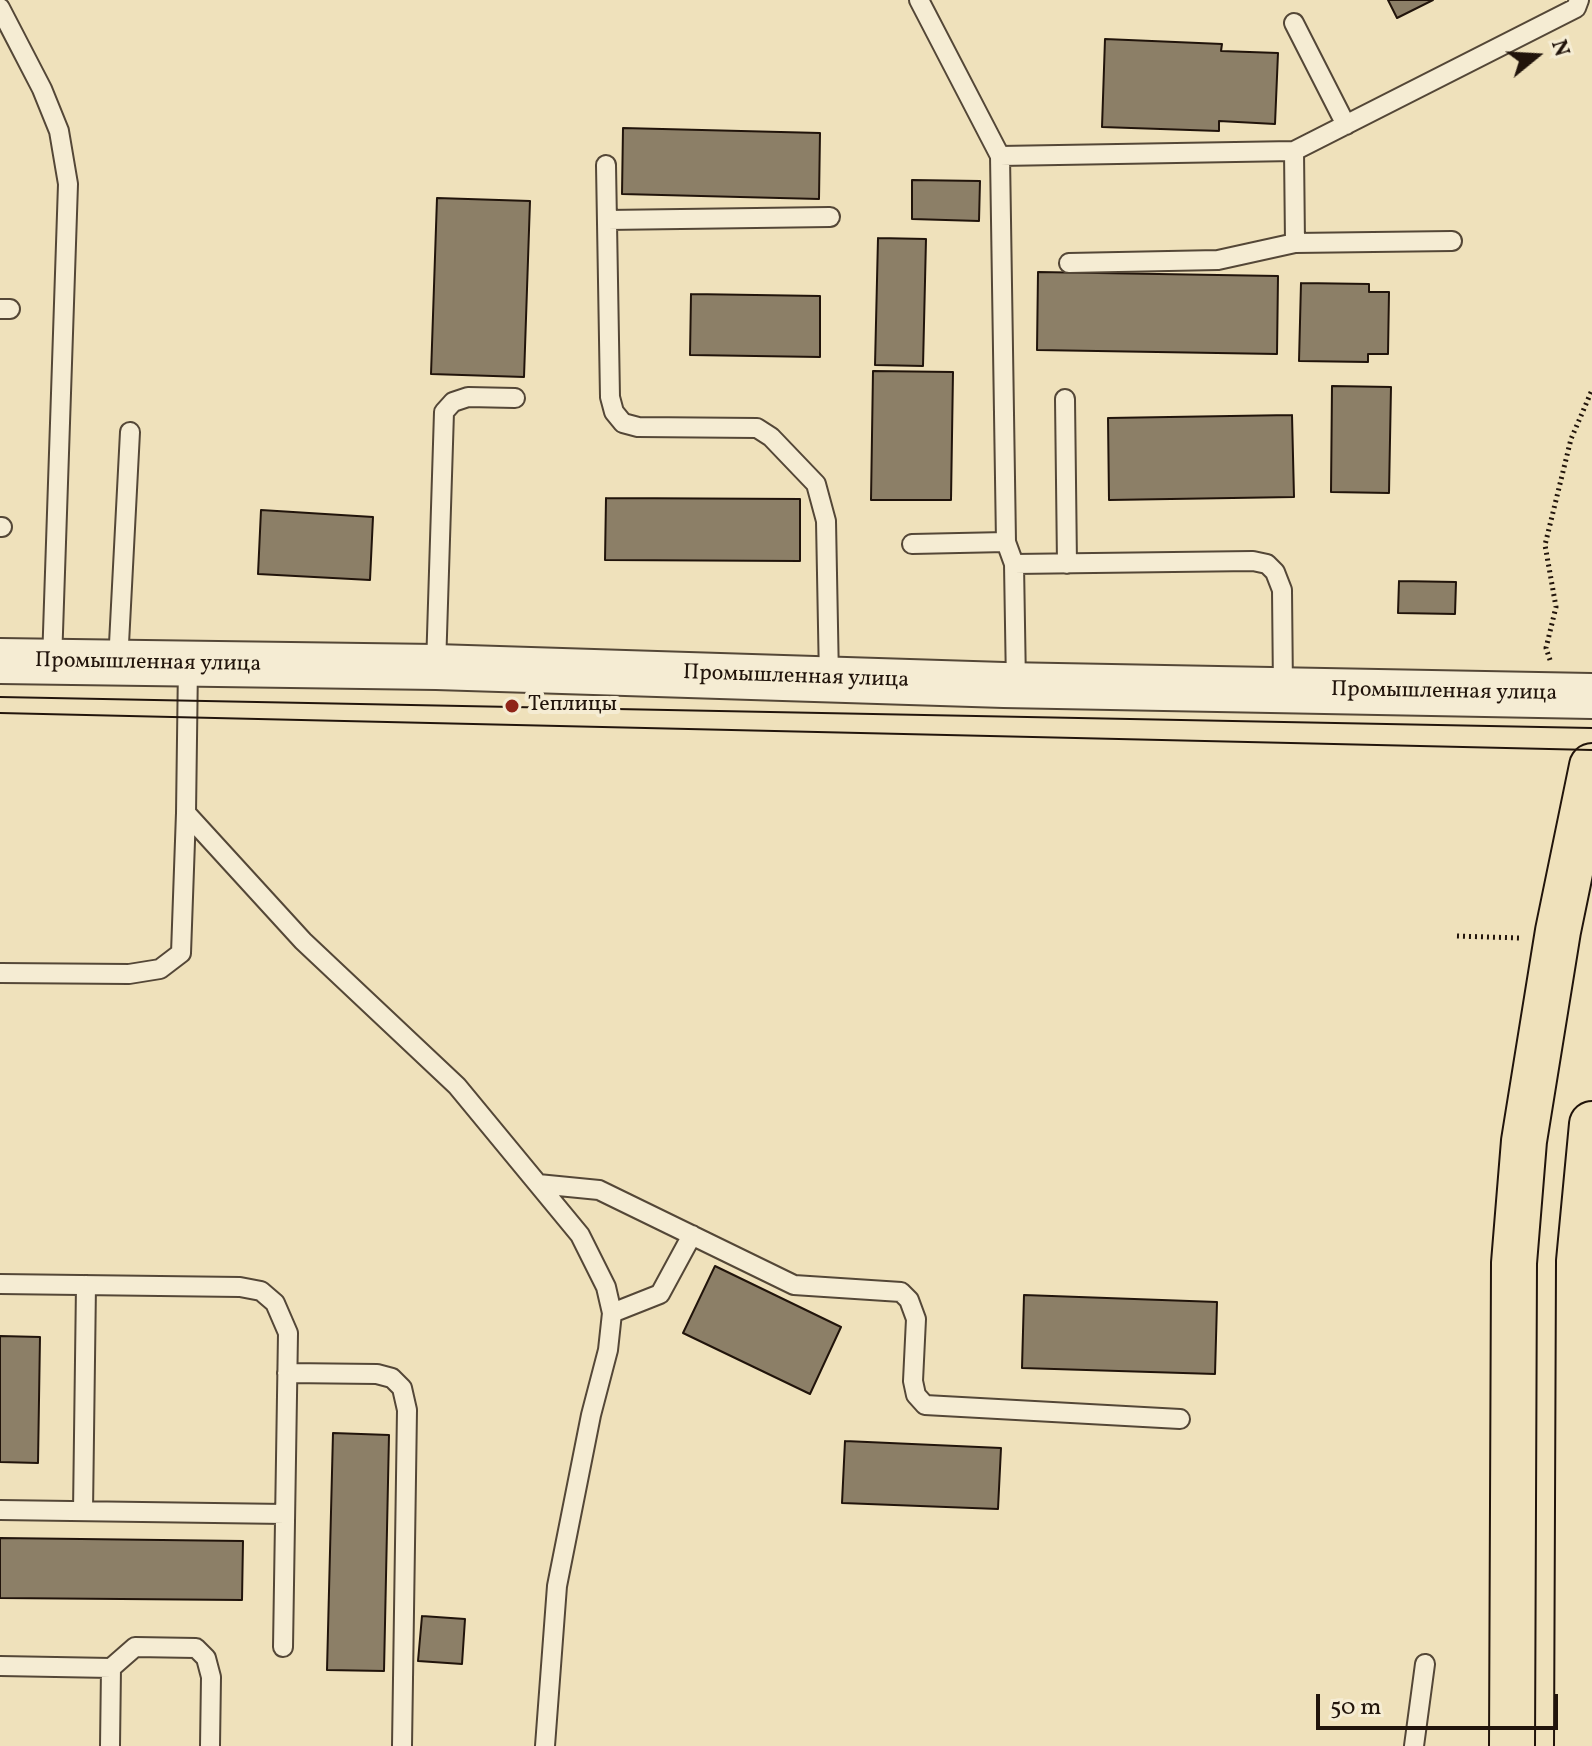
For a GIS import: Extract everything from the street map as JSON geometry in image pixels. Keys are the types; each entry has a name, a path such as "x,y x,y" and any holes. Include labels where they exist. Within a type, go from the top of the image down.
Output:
{"highway":[{"path":"1512,1746 1514,1263 1546,935 1592,766"},
{"path":"1577,1746 1579,1261 1592,1124"}],"street":[{"name":"Промышленная улица","path":"0,661 436,667 1016,685 1576,696"}],"lane":[{"path":"919,0 1000,156 1006,542 1014,564 1016,685"},
{"path":"1000,156 1294,151 1576,8 1579,0"},
{"path":"0,8 42,89 59,131 68,184 52,662"},
{"path":"1294,23 1346,125"},
{"path":"1294,151 1295,243"},
{"path":"606,165 610,397 614,412 623,423 638,427 757,428 771,437 816,484 826,521 829,679"},
{"path":"607,220 830,217"},
{"path":"1069,263 1218,260 1295,243 1452,241"},
{"path":"436,667 444,412 453,402 468,397 515,398"},
{"path":"1065,399 1067,564"},
{"path":"118,663 130,432"},
{"path":"912,544 1006,542"},
{"path":"1014,564 1253,561 1267,564 1275,572 1282,590 1283,690"},
{"path":"0,973 129,974 160,969 181,953 188,665"},
{"path":"186,813 303,941 457,1086 580,1235 606,1287 612,1313 608,1350 591,1415 557,1586 545,1746"},
{"path":"538,1184 599,1190 794,1285 901,1292 909,1300 916,1319 913,1381 916,1395 925,1405 1180,1419"},
{"path":"612,1313 660,1294 692,1235"},
{"path":"0,1284 240,1287 261,1291 275,1303 288,1333 283,1647"},
{"path":"83,1511 86,1285"},
{"path":"287,1373 377,1374 392,1378 402,1388 407,1410 402,1746"},
{"path":"0,1510 285,1514"},
{"path":"0,1666 111,1668 135,1647 196,1648 206,1658 211,1677 210,1746"},
{"path":"1414,1746 1425,1664"},
{"path":"110,1746 111,1668"}],"path":[{"path":"1576,696 1546,648 1556,607 1545,545 1571,439 1592,390"},
{"path":"1457,936 1546,935"}],"building":[{"path":"1388,0 1433,0 1397,18"},
{"path":"1105,39 1222,44 1221,51 1278,53 1275,124 1219,121 1219,131 1102,127"},
{"path":"623,128 820,133 819,199 622,194"},
{"path":"912,180 980,181 979,221 912,219"},
{"path":"437,198 530,201 524,377 431,374"},
{"path":"878,238 926,239 923,366 875,365"},
{"path":"1038,272 1278,276 1277,354 1037,350"},
{"path":"1301,283 1369,284 1369,292 1389,292 1388,354 1368,354 1368,362 1299,361"},
{"path":"691,294 820,296 820,357 690,355"},
{"path":"873,371 953,372 951,500 871,500"},
{"path":"1332,386 1391,387 1389,493 1331,492"},
{"path":"1292,415 1294,497 1109,500 1108,418"},
{"path":"606,498 800,499 800,561 605,560"},
{"path":"261,510 373,517 370,580 258,574"},
{"path":"1399,581 1456,582 1455,614 1398,613"},
{"path":"715,1266 841,1327 810,1394 683,1333"},
{"path":"1024,1295 1217,1302 1215,1374 1022,1368"},
{"path":"0,1336 40,1337 38,1463 0,1462"},
{"path":"333,1433 389,1435 384,1671 327,1670"},
{"path":"845,1441 1001,1448 998,1509 842,1503"},
{"path":"0,1538 243,1541 242,1600 0,1598"},
{"path":"422,1616 465,1619 462,1664 418,1661"}],"tram line":[{"path":"0,697 1592,728"},
{"path":"0,713 1592,750"}],"place":[{"name":"Теплицы","path":"512,706"}]}
